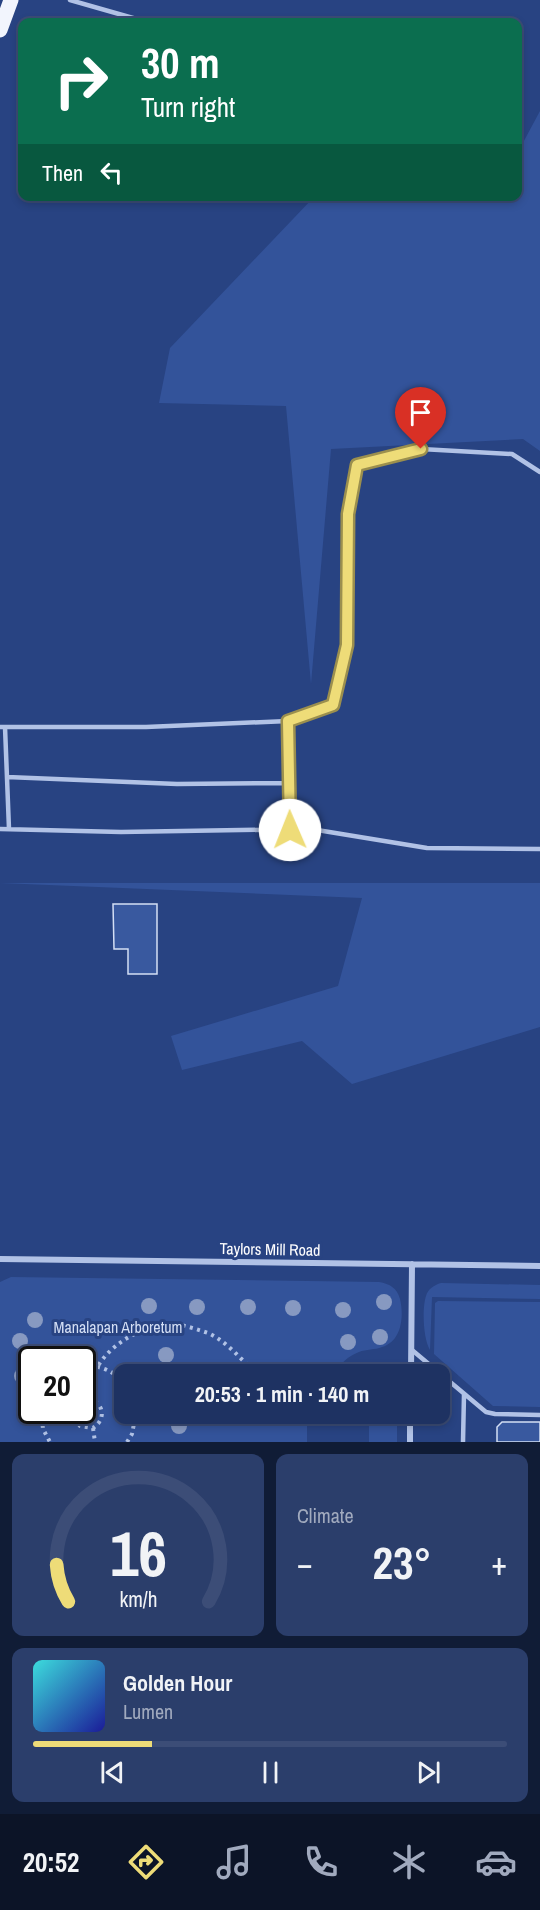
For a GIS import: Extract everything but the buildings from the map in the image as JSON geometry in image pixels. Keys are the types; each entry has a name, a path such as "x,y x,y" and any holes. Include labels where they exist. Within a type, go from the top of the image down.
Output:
{"main road":[{"path":"0,30 11,0"}],"street":[{"name":"Taylors Mill Road","path":"0,1259 540,1266"},
{"path":"411,1364 412,1264"},
{"path":"410,1424 410,1442"}],"lane":[{"path":"70,0 133,18"},
{"path":"9,829 3,727 146,727 288,721 333,705 347,645 348,514 357,465 421,449 512,454 540,472"},
{"path":"288,721 290,830"},
{"path":"7,777 177,784 289,783"},
{"path":"0,829 121,832 311,830 427,848 540,849"},
{"path":"412,1350 491,1414 540,1415"},
{"path":"463,1442 464,1394"}],"path":[{"path":"114,1373 97,1367 112,1348 135,1334 159,1326 180,1325 217,1338 246,1364"},
{"path":"78,1424 84,1428 93,1428 100,1423 103,1414 99,1405 96,1404"},
{"path":"42,1424 50,1442"},
{"path":"127,1442 132,1434 134,1424"},
{"path":"93,1428 95,1442"}],"green space":[{"path":"540,111 540,451 523,439 331,449 311,684 286,406 159,403 170,348 310,201 522,201 522,145"},
{"path":"0,883 540,883 540,1027 352,1084 302,1041 182,1070 171,1036 338,986 362,898"},
{"name":"Manalapan Arboretum","path":"11,1277 379,1282 395,1289 400,1299 400,1327 394,1339 379,1348 351,1356 342,1364 114,1364 114,1424 307,1424 307,1442 0,1442 0,1282"},
{"path":"441,1283 540,1285 540,1299 432,1297 430,1350 425,1331 425,1301 430,1289"},
{"path":"438,1301 540,1302 540,1407 493,1406 450,1368 450,1364 445,1364 434,1354 435,1303"},
{"path":"369,1424 397,1424 397,1442 369,1442"}],"route":[{"path":"290,830 288,721 333,705 347,645 348,514 357,465 421,449"}]}
